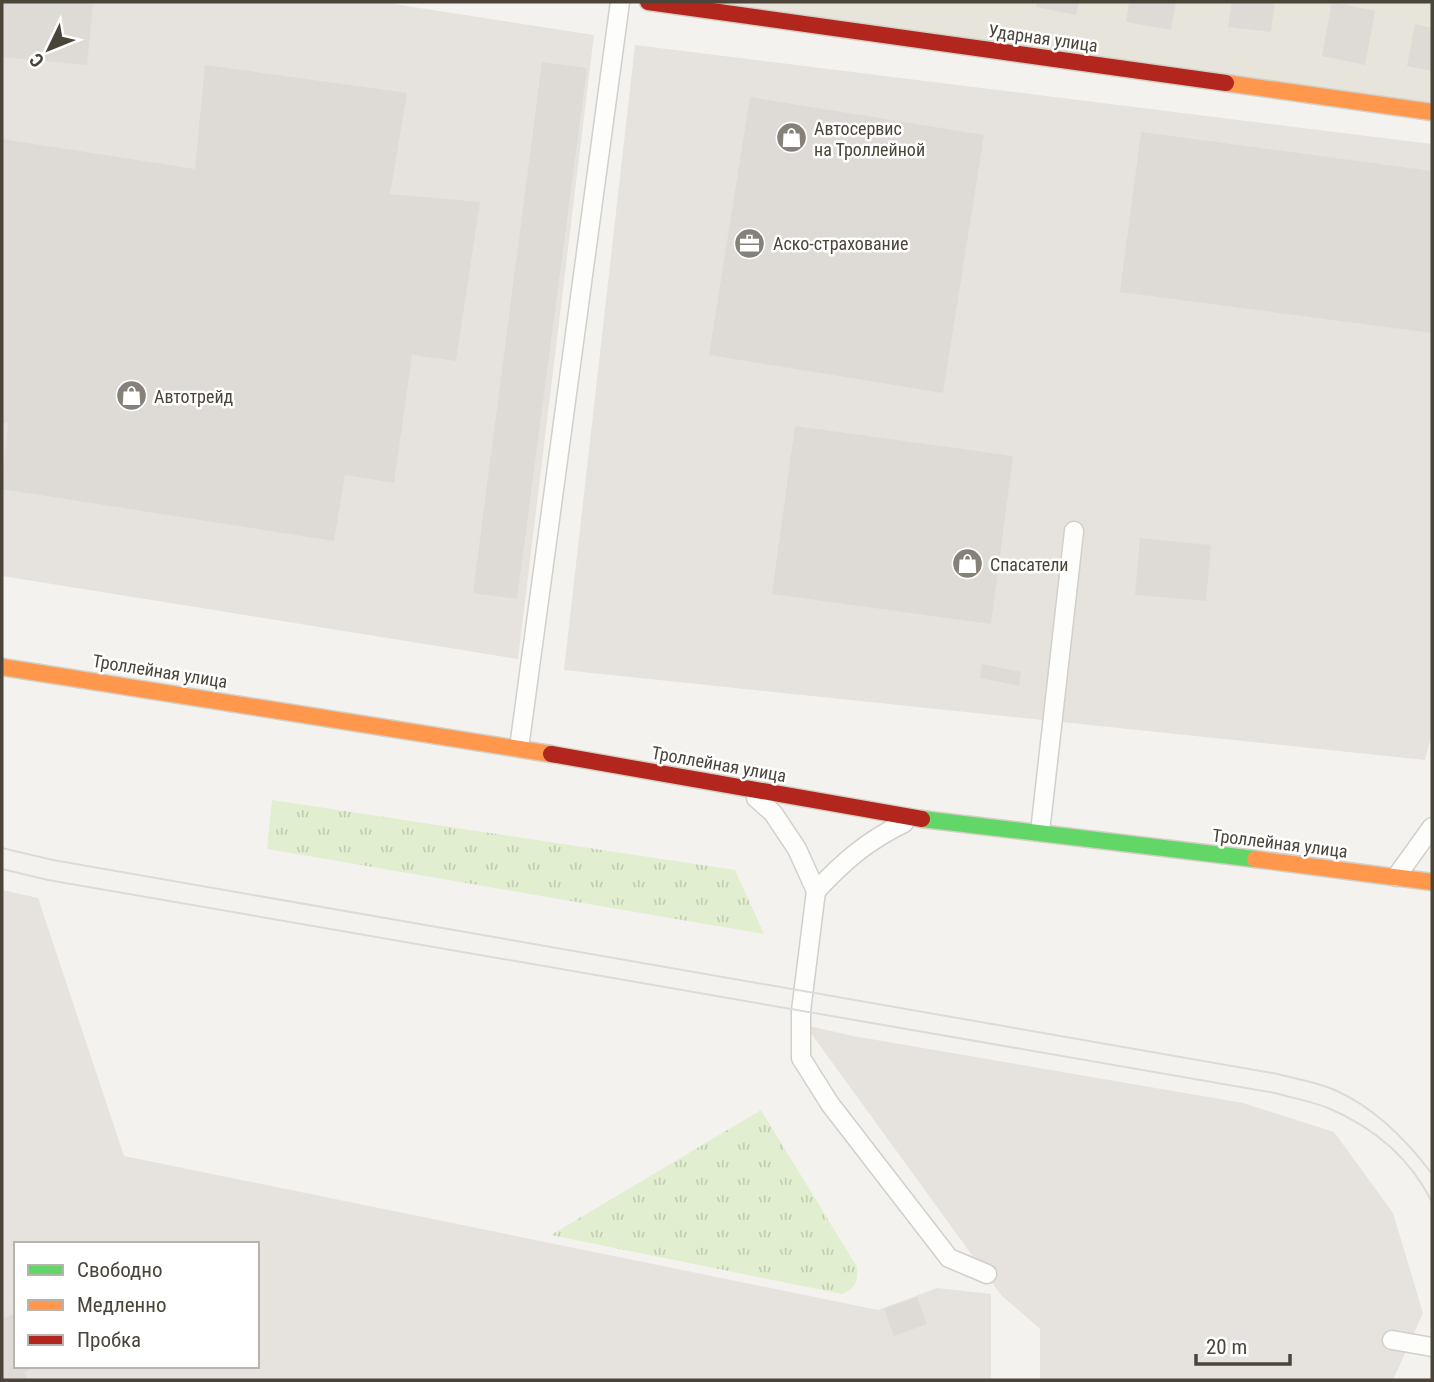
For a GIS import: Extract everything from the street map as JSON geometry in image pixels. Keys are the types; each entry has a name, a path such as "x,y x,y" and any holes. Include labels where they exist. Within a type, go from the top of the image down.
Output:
{"main road":[{"name":"Ударная улица","path":"648,2 700,5 1432,112"},
{"name":"Троллейная улица","path":"2,667 519,748 915,818 1432,882"}],"lane":[{"path":"519,748 620,2"},
{"path":"1040,832 1074,531"},
{"path":"743,788 773,813 797,849 816,891 801,1011 801,1058 830,1104 949,1258 987,1274"},
{"path":"816,891 845,861 877,836 915,818"},
{"path":"1396,877 1432,827"},
{"path":"1392,1340 1432,1347"}],"shaded area":[{"path":"2,2 381,2 594,35 518,659 2,576"},
{"path":"648,2 1432,2 1432,112"},
{"path":"635,45 1432,144 1432,733 1425,760 564,670"},
{"path":"2,890 38,898 124,1156 878,1310 937,1288 991,1294 991,1380 2,1380"},
{"path":"805,1025 853,1036 1243,1103 1334,1132 1393,1213 1423,1313 1393,1380 1040,1380 1040,1329 1001,1295"}],"green space":[{"path":"272,800 735,870 764,934 267,849"},
{"path":"761,1110 857,1267 855,1284 847,1292 842,1294 551,1235"}],"building":[{"path":"2,2 93,2 87,65 2,57"},
{"path":"1037,2 1079,2 1076,15 1036,7"},
{"path":"1129,2 1176,2 1171,30 1126,22"},
{"path":"1232,2 1275,2 1271,32 1228,27"},
{"path":"1332,2 1375,11 1365,65 1322,56"},
{"path":"1415,24 1432,28 1432,71 1407,66"},
{"path":"542,62 587,68 517,599 473,593"},
{"path":"205,65 407,93 390,194 480,202 456,361 412,355 394,483 345,475 334,541 2,489 8,423 2,422 2,139 195,169"},
{"path":"750,97 984,135 943,393 709,355"},
{"path":"1141,132 1432,171 1432,333 1120,292"},
{"path":"795,426 1013,456 991,624 772,594"},
{"path":"1140,538 1211,545 1206,601 1135,595"},
{"path":"982,664 1021,672 1019,686 980,678"},
{"path":"917,1297 927,1324 894,1336 884,1309"},
{"path":"14,1314 14,1368 33,1368 24,1372 28,1380 2,1380 2,1319"}],"tram line":[{"path":"2,848 53,860 1278,1074 1328,1087 1350,1097 1376,1115 1400,1137 1432,1174"},
{"path":"2,869 48,880 1275,1093 1328,1108 1375,1134 1413,1171 1432,1202"}],"traffic: fast":[{"path":"922,819 1255,859"}],"traffic: slow":[{"path":"1226,83 1432,112"},
{"path":"2,667 551,754"},
{"path":"1255,859 1432,882"}],"traffic: jam":[{"path":"648,2 1226,83"},
{"path":"551,754 922,819"}],"place":[{"name":"Автосервис на Троллейной","path":"791,138"},
{"name":"Аско-страхование","path":"750,243"},
{"name":"Автотрейд","path":"131,396"},
{"name":"Спасатели","path":"967,564"}]}
